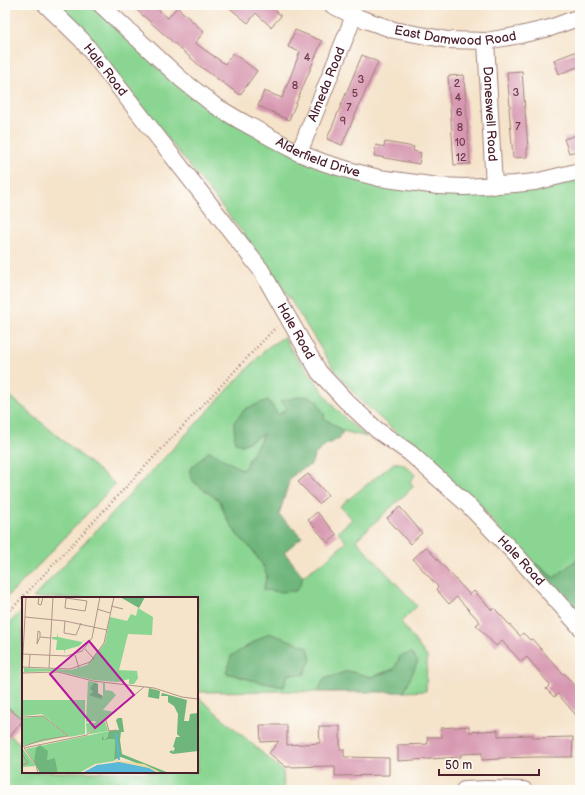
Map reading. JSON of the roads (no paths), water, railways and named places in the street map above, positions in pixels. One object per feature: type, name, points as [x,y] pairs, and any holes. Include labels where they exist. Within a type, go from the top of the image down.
[{"type":"street","name":"Hale Road","points":[[46,5],[82,40],[261,270],[319,372],[346,401],[377,430],[410,454],[467,504],[519,558],[580,627]]},
{"type":"street","name":"Alderfield Drive","points":[[101,5],[181,79],[214,105],[238,120],[299,153],[345,169],[379,178],[438,186],[465,187],[535,182],[580,171]]},
{"type":"street","name":"East Damwood Road","points":[[332,5],[354,16],[394,30],[448,40],[486,41],[550,28],[580,17]]},
{"type":"street","name":"Almeda Road","points":[[299,153],[354,16]]},
{"type":"street","name":"Daneswell Road","points":[[486,41],[494,186]]},
{"type":"street","points":[[464,790],[524,790]]}]
